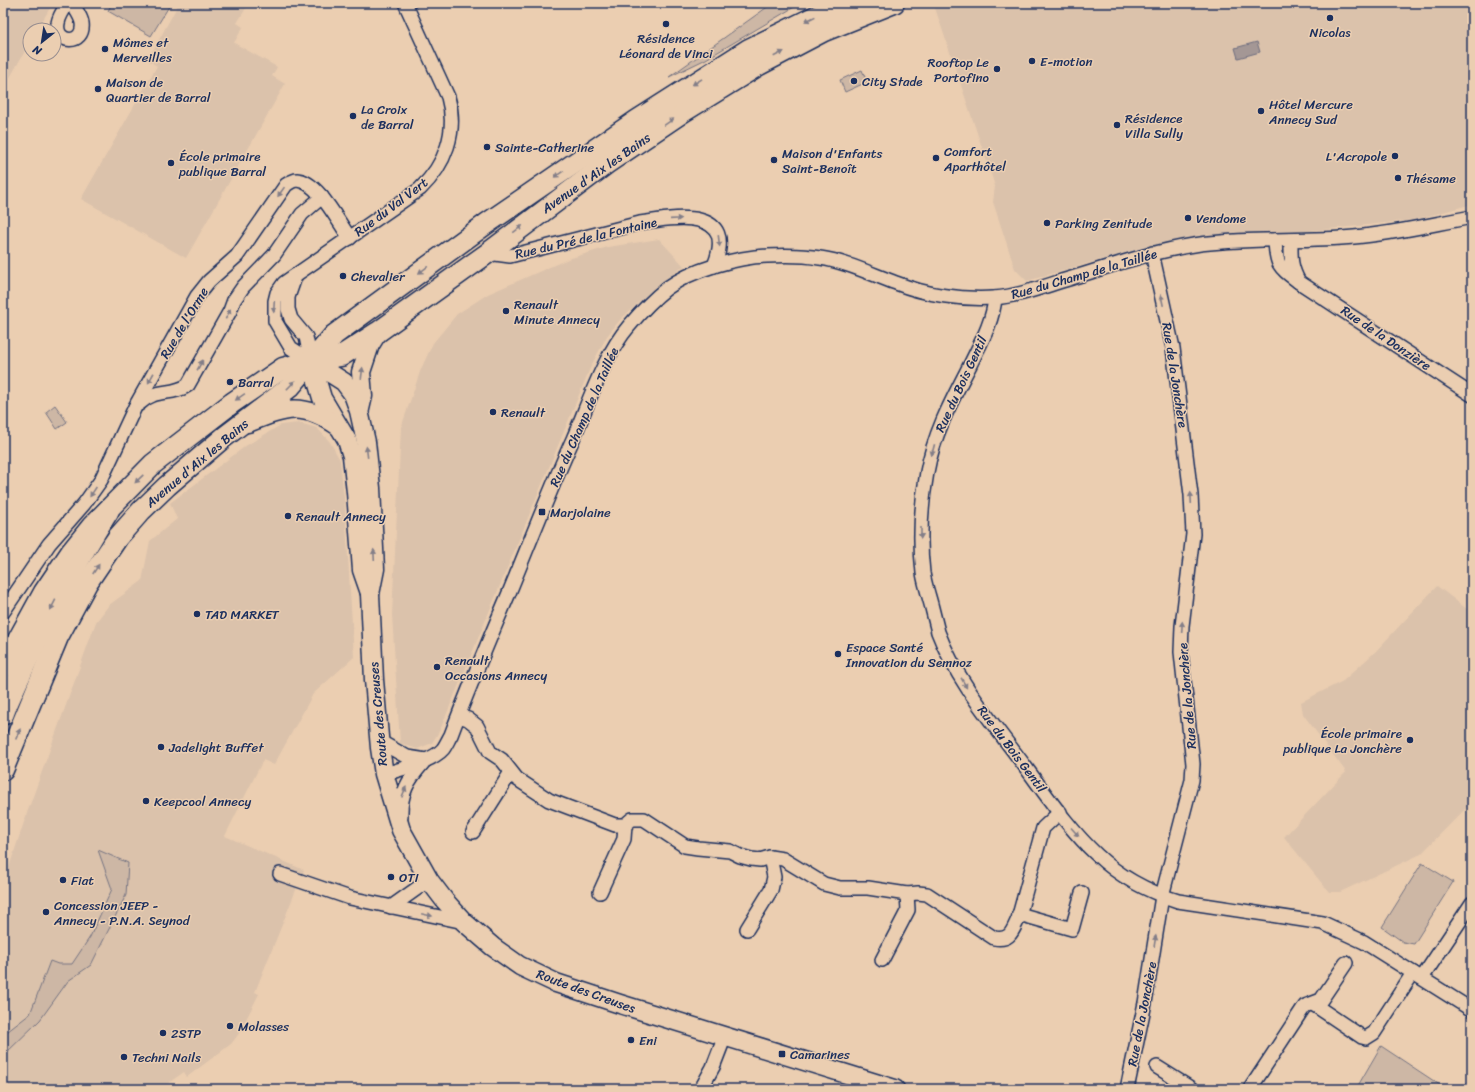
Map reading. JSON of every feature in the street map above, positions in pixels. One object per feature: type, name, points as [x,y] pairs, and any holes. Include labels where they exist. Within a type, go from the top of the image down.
[{"type":"highway","points":[[3,714],[60,592],[82,551],[108,511]]},
{"type":"main road","name":"Avenue d'Aix les Bains","points":[[3,770],[58,637],[87,583],[101,560],[118,537],[141,511],[167,486],[238,426],[290,387],[334,335],[486,224],[636,121],[749,49],[846,3]]},
{"type":"main road","name":"Avenue d'Aix les Bains","points":[[3,667],[13,646],[44,592],[71,552],[92,526],[153,464],[232,403],[283,368],[341,356],[378,332],[488,253],[606,164],[683,112],[758,65],[824,31],[894,3]]},
{"type":"main road","name":"Route des Creuses","points":[[359,411],[363,396],[361,372],[370,345],[378,332]]},
{"type":"main road","name":"Route des Creuses","points":[[311,361],[344,382],[353,394],[359,411],[366,442],[371,488],[375,570],[370,594],[374,680],[379,741],[384,774],[401,830],[430,880],[445,901],[464,922],[493,947],[520,966],[556,983],[893,1089]]},
{"type":"main road","name":"Route des Creuses","points":[[311,361],[322,398],[347,440],[352,456],[362,570],[370,594]]},
{"type":"main road","name":"Route des Creuses","points":[[238,426],[275,412],[296,409],[312,411],[339,427]]},
{"type":"street","points":[[68,3],[57,26],[60,34],[65,39],[69,40],[78,37],[82,28],[82,21],[72,3]]},
{"type":"street","name":"Rue du Val Vert","points":[[311,361],[291,348],[275,321],[274,306],[277,293],[284,283],[295,277],[420,189],[436,171],[447,149],[452,120],[450,103],[405,3]]},
{"type":"street","name":"Rue de l'Orme","points":[[3,612],[49,544],[84,504],[101,480],[136,407],[197,296],[209,281],[237,256],[286,185],[295,180],[303,181],[312,186],[322,197],[350,238]]},
{"type":"street","name":"Rue de l'Orme","points":[[136,407],[147,397],[154,394],[177,390],[188,385],[230,311],[234,300],[258,271],[274,255],[302,214],[322,197]]},
{"type":"street","name":"Rue du Champ de la Taillée","points":[[384,774],[405,769],[426,760],[442,750],[451,735],[554,482],[602,372],[615,347],[628,328],[667,288],[681,280],[714,266],[738,259],[761,256],[789,256],[820,258],[845,264],[899,285],[922,292],[946,296],[995,298],[1035,290],[1152,253],[1197,245],[1354,237],[1401,231],[1472,217]]},
{"type":"street","name":"Rue du Pré de la Fontaine","points":[[488,253],[510,256],[640,223],[656,220],[686,218],[706,221],[715,229],[720,240],[720,247],[714,266]]},
{"type":"street","name":"Rue de la Donzière","points":[[1275,240],[1278,264],[1299,282],[1472,395]]},
{"type":"street","points":[[1291,240],[1291,264],[1293,272],[1299,282]]},
{"type":"street","name":"Rue de la Jonchère","points":[[1127,1089],[1145,1003],[1162,896],[1192,780],[1193,764],[1181,652],[1183,620],[1193,534],[1192,495],[1173,348],[1152,253]]},
{"type":"street","points":[[295,277],[288,297],[288,309],[291,319],[306,337],[311,361]]},
{"type":"street","name":"Rue du Bois Gentil","points":[[995,298],[985,335],[942,421],[927,470],[922,518],[921,549],[923,574],[938,632],[955,667],[970,693],[1073,829],[1098,856],[1119,872],[1162,896],[1178,901],[1323,923],[1364,942],[1472,1010]]},
{"type":"street","points":[[459,716],[468,719],[477,726],[490,752],[502,760],[516,779],[549,800],[614,825],[625,825]]},
{"type":"street","points":[[379,741],[407,758],[426,760]]},
{"type":"street","name":"Rue du Champ de la Taillée","points":[[401,830],[400,804],[404,791],[413,774],[426,760]]},
{"type":"street","points":[[473,832],[512,772]]},
{"type":"street","points":[[600,892],[624,839],[625,825],[632,818],[644,819],[685,846],[730,851],[751,860],[760,860],[770,857],[783,859],[824,884],[840,888],[868,888],[907,894],[927,894],[994,938],[1001,939],[1012,933],[1019,914],[1043,828],[1060,812]]},
{"type":"street","points":[[747,929],[771,890],[774,877],[770,857]]},
{"type":"street","points":[[280,874],[350,898],[464,922]]},
{"type":"street","points":[[391,907],[430,880]]},
{"type":"street","points":[[1019,914],[1072,929],[1082,893]]},
{"type":"street","points":[[882,960],[908,910],[907,894]]},
{"type":"street","points":[[1313,1004],[1362,1037],[1366,1038],[1374,1033],[1472,903]]},
{"type":"street","points":[[1250,1089],[1305,1006],[1321,1000],[1346,963]]},
{"type":"street","points":[[702,1089],[713,1067],[725,1036]]},
{"type":"street","points":[[1157,1067],[1192,1089]]},
{"type":"shaded area","points":[[3,3],[53,3],[42,22],[22,22],[22,56],[3,90]]},
{"type":"shaded area","points":[[112,3],[171,3],[151,36],[108,11]]},
{"type":"shaded area","name":"École primaire publique Barral","points":[[179,3],[249,3],[237,23],[243,27],[234,43],[277,67],[272,76],[285,84],[186,258],[81,199],[157,66],[148,60]]},
{"type":"shaded area","points":[[773,3],[801,3],[706,59],[669,77]]},
{"type":"shaded area","points":[[965,3],[1472,3],[1472,204],[1414,220],[1311,231],[1200,235],[1131,251],[1027,281],[1015,269],[993,202],[995,186],[935,8]]},
{"type":"shaded area","points":[[1257,42],[1260,52],[1238,58],[1235,48]]},
{"type":"shaded area","name":"City Stade","points":[[862,70],[867,82],[845,92],[840,80]]},
{"type":"shaded area","points":[[659,239],[684,266],[656,286],[620,320],[607,336],[591,366],[440,730],[432,743],[417,749],[400,743],[392,615],[401,428],[421,369],[433,343],[457,314],[488,294],[568,259],[608,247]]},
{"type":"shaded area","points":[[55,405],[67,422],[57,429],[46,412]]},
{"type":"shaded area","points":[[299,423],[317,428],[330,442],[340,460],[345,507],[354,657],[313,694],[274,765],[263,760],[225,836],[304,870],[255,992],[259,994],[238,1035],[231,1044],[187,1077],[184,1072],[160,1089],[3,1089],[3,889],[27,813],[96,622],[109,605],[142,581],[150,541],[177,519],[170,503],[247,445],[281,425]]},
{"type":"shaded area","points":[[1437,586],[1472,613],[1472,795],[1470,804],[1421,854],[1340,892],[1329,892],[1284,837],[1346,772],[1303,714],[1301,702],[1343,681],[1375,652]]},
{"type":"shaded area","points":[[98,850],[128,863],[126,895],[91,965],[68,981],[40,1020],[3,1056],[3,1035],[30,1014],[50,961],[58,964],[72,964],[90,937],[112,889]]},
{"type":"shaded area","points":[[1422,863],[1453,882],[1414,944],[1403,942],[1382,927]]},
{"type":"shaded area","points":[[1381,1046],[1446,1089],[1356,1089]]},
{"type":"place","name":"Nicolas","points":[[1330,18]]},
{"type":"place","name":"Résidence Léonard de Vinci","points":[[666,24]]},
{"type":"place","name":"Mômes et Merveilles","points":[[105,49]]},
{"type":"place","name":"E-motion","points":[[1032,61]]},
{"type":"place","name":"Rooftop Le Portofino","points":[[997,69]]},
{"type":"place","name":"City Stade","points":[[854,81]]},
{"type":"place","name":"Maison de Quartier de Barral","points":[[98,89]]},
{"type":"place","name":"Hôtel Mercure Annecy Sud","points":[[1261,111]]},
{"type":"place","name":"La Croix de Barral","points":[[353,116]]},
{"type":"place","name":"Résidence Villa Sully","points":[[1117,125]]},
{"type":"place","name":"Sainte-Catherine","points":[[487,147]]},
{"type":"place","name":"L'Acropole","points":[[1395,156]]},
{"type":"place","name":"Comfort Aparthôtel","points":[[936,158]]},
{"type":"place","name":"Maison d'Enfants Saint-Benoît","points":[[774,160]]},
{"type":"place","name":"École primaire publique Barral","points":[[171,163]]},
{"type":"place","name":"Thésame","points":[[1398,178]]},
{"type":"place","name":"Vendome","points":[[1188,218]]},
{"type":"place","name":"Parking Zenitude","points":[[1047,223]]},
{"type":"place","name":"Chevalier","points":[[343,276]]},
{"type":"place","name":"Renault Minute Annecy","points":[[506,311]]},
{"type":"place","name":"Barral","points":[[230,382]]},
{"type":"place","name":"Renault","points":[[493,412]]},
{"type":"place","name":"Marjolaine","points":[[542,512]]},
{"type":"place","name":"Renault Annecy","points":[[288,516]]},
{"type":"place","name":"TAD MARKET","points":[[197,614]]},
{"type":"place","name":"Espace Santé Innovation du Semnoz","points":[[838,654]]},
{"type":"place","name":"Renault Occasions Annecy","points":[[437,667]]},
{"type":"place","name":"École primaire publique La Jonchère","points":[[1410,740]]},
{"type":"place","name":"Jadelight Buffet","points":[[161,747]]},
{"type":"place","name":"Keepcool Annecy","points":[[146,801]]},
{"type":"place","name":"OTI","points":[[391,877]]},
{"type":"place","name":"Fiat","points":[[63,880]]},
{"type":"place","name":"Concession JEEP - Annecy - P.N.A. Seynod","points":[[46,912]]},
{"type":"place","name":"Molasses","points":[[230,1026]]},
{"type":"place","name":"2STP","points":[[163,1033]]},
{"type":"place","name":"Eni","points":[[631,1040]]},
{"type":"place","name":"Camarines","points":[[782,1054]]},
{"type":"place","name":"Techni Nails","points":[[124,1057]]}]
